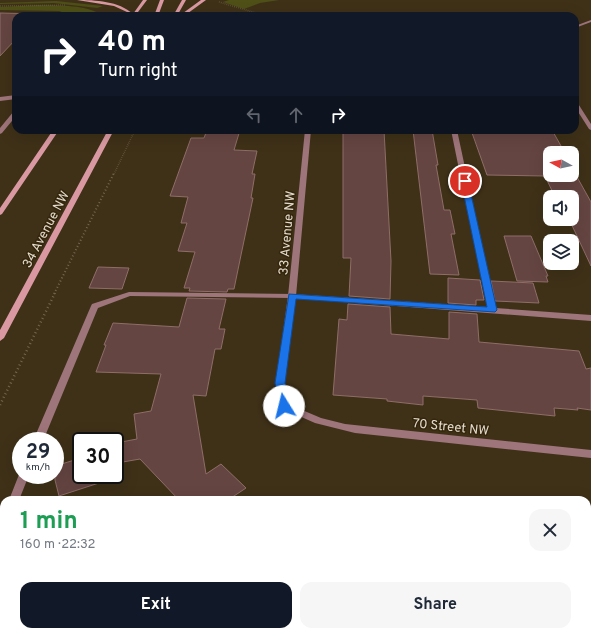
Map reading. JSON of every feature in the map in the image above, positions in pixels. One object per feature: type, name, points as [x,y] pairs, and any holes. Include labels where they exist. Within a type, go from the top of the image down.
[{"type":"main road","points":[[79,0],[118,7],[125,9],[128,12]]},
{"type":"main road","points":[[136,12],[145,0]]},
{"type":"main road","points":[[158,12],[162,0]]},
{"type":"main road","points":[[177,12],[184,0]]},
{"type":"main road","points":[[187,12],[204,0]]},
{"type":"main road","points":[[0,213],[53,134]]},
{"type":"main road","name":"34 Avenue NW","points":[[0,338],[109,134]]},
{"type":"street","points":[[579,25],[591,22]]},
{"type":"street","points":[[0,100],[12,98]]},
{"type":"street","points":[[579,109],[591,128]]},
{"type":"street","points":[[0,132],[12,117]]},
{"type":"street","name":"33 Avenue NW","points":[[308,134],[292,296],[280,383],[284,406],[309,418]]},
{"type":"street","points":[[455,134],[492,310]]},
{"type":"street","points":[[42,432],[95,306],[129,294],[292,296],[591,318]]},
{"type":"street","name":"70 Street NW","points":[[309,418],[330,425],[355,429],[591,454]]},
{"type":"street","points":[[16,496],[20,484]]},
{"type":"path","points":[[225,0],[218,2],[252,12]]},
{"type":"path","points":[[0,6],[69,5]]},
{"type":"path","points":[[0,405],[133,134]]},
{"type":"shaded area","points":[[229,0],[279,0],[260,3],[244,9],[223,2]]},
{"type":"shaded area","points":[[56,1],[103,6],[97,8],[54,3],[0,4],[0,3]]},
{"type":"shaded area","points":[[39,5],[64,6],[89,9],[96,12],[0,10],[0,7]]},
{"type":"building","points":[[0,13],[12,13],[12,43],[0,56]]},
{"type":"building","points":[[206,134],[239,134],[234,150],[257,151],[252,174],[255,174],[251,198],[253,198],[234,289],[228,289],[227,292],[189,291],[190,288],[184,288],[195,252],[178,251],[187,223],[181,223],[188,197],[170,196],[191,138],[204,138]]},
{"type":"building","points":[[343,134],[384,134],[391,261],[390,299],[349,296],[351,258],[343,258]]},
{"type":"building","points":[[413,134],[433,134],[438,165],[436,165],[444,210],[450,210],[455,234],[451,234],[459,275],[430,274]]},
{"type":"building","points":[[472,134],[554,134],[561,146],[543,146],[543,176],[487,175]]},
{"type":"building","points":[[579,181],[591,202],[591,266],[579,240],[579,234],[576,234],[572,226],[579,226],[579,190],[552,190],[548,182],[579,182]]},
{"type":"building","points":[[504,236],[531,236],[543,264],[543,270],[545,270],[548,276],[546,276],[548,282],[517,281]]},
{"type":"building","points":[[98,267],[129,268],[122,289],[89,288]]},
{"type":"building","points":[[448,278],[480,280],[484,300],[476,300],[476,305],[448,303]]},
{"type":"building","points":[[491,281],[533,283],[539,303],[495,301]]},
{"type":"building","points":[[187,298],[226,299],[219,329],[225,329],[221,349],[215,349],[206,396],[193,395],[206,474],[221,464],[246,488],[234,496],[175,496],[140,459],[124,462],[124,441],[137,439],[134,414],[151,411],[161,374],[96,372],[106,345],[104,345],[113,323],[179,327]]},
{"type":"building","points":[[348,304],[390,307],[391,334],[449,339],[449,312],[477,314],[479,342],[579,351],[586,369],[591,368],[591,410],[577,408],[578,410],[554,408],[555,416],[478,408],[477,400],[423,396],[423,405],[387,401],[387,399],[333,395],[339,319],[347,320]]},
{"type":"building","points":[[72,461],[72,484],[96,484],[59,496],[56,484],[64,484],[64,463]]},
{"type":"route","points":[[284,406],[280,383],[292,296],[492,310],[465,181]]}]
